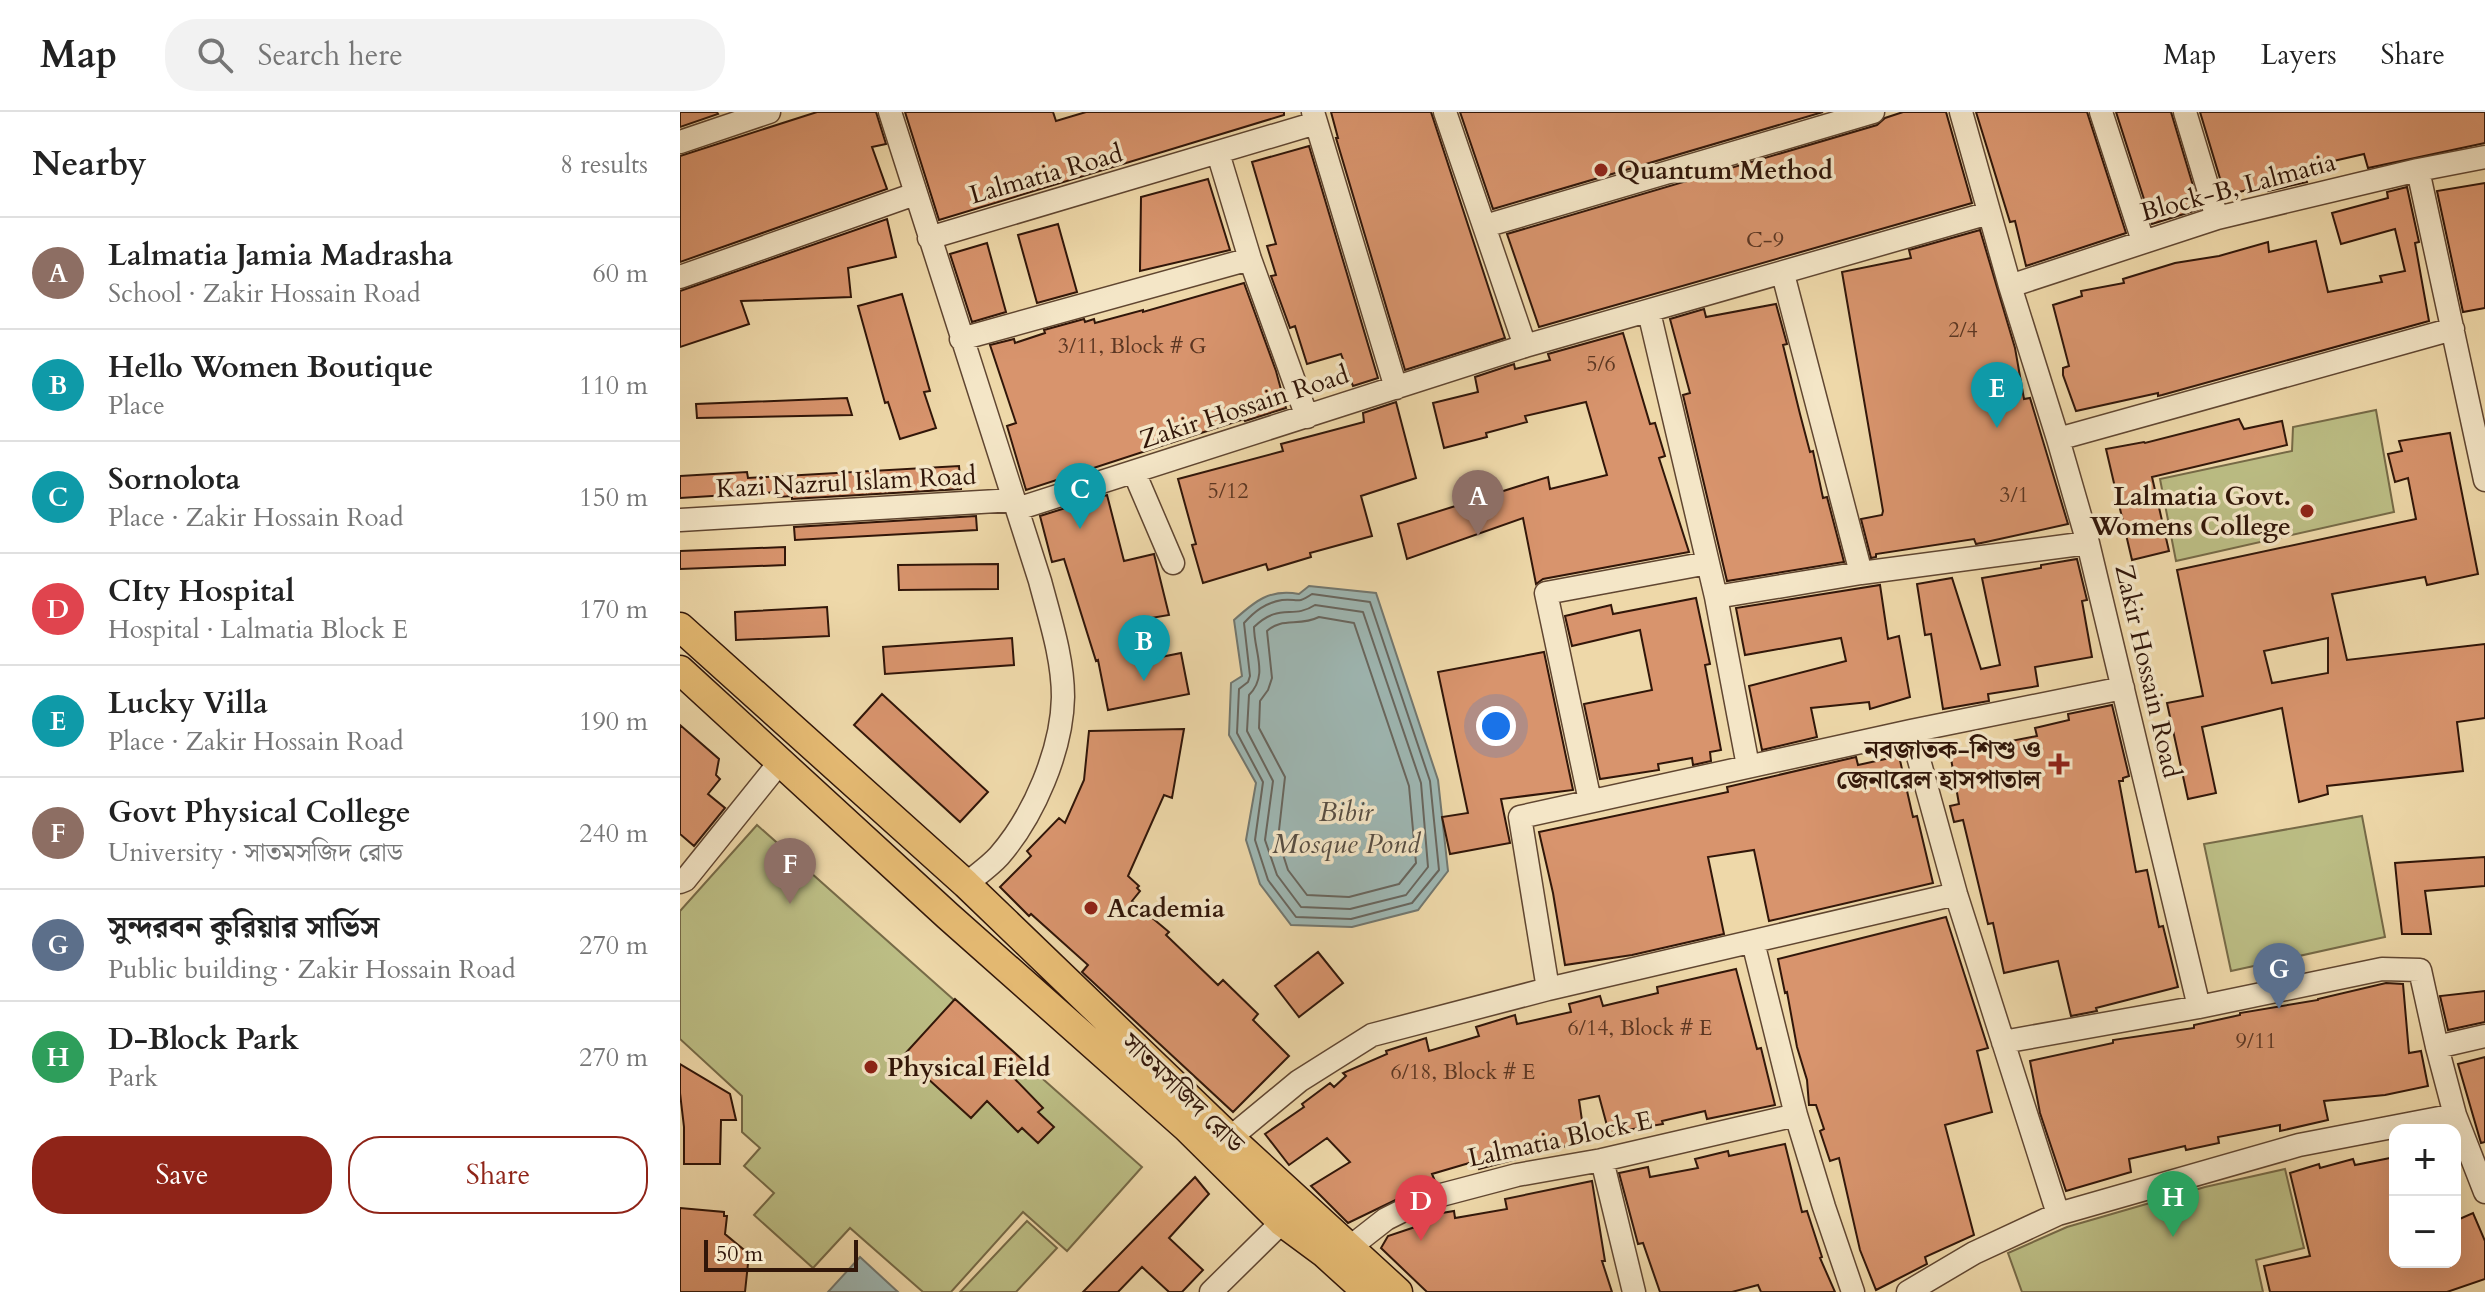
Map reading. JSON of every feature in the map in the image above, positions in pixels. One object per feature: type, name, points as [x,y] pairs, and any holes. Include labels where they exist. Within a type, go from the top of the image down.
[{"type":"main road","name":"সাতমসজিদ রোড","points":[[680,627],[966,884],[1230,1138],[1398,1292]]},
{"type":"main road","name":"সাতমসজিদ রোড","points":[[680,670],[942,911],[1187,1128],[1282,1222],[1324,1253],[1367,1292]]},
{"type":"main road","points":[[942,911],[966,884]]},
{"type":"street","points":[[680,142],[769,112]]},
{"type":"street","points":[[890,112],[1040,581],[1058,653],[1063,697],[1054,752],[1031,810],[999,856],[966,884]]},
{"type":"street","points":[[1445,112],[1525,346]]},
{"type":"street","points":[[1485,226],[1873,112]]},
{"type":"street","name":"Zakir Hossain Road","points":[[1961,112],[2088,543],[2199,1007]]},
{"type":"street","points":[[2101,112],[2143,241]]},
{"type":"street","points":[[2185,112],[2217,218]]},
{"type":"street","points":[[1314,117],[1396,388]]},
{"type":"street","name":"Lalmatia Road","points":[[929,238],[1218,153],[1314,117]]},
{"type":"street","points":[[1218,153],[1250,259],[1307,417]]},
{"type":"street","name":"Block-B, Lalmatia","points":[[2010,286],[2217,218],[2485,157]]},
{"type":"street","points":[[2418,170],[2484,471]]},
{"type":"street","points":[[680,277],[915,194]]},
{"type":"street","name":"Zakir Hossain Road","points":[[1016,505],[1134,472],[1525,346],[1989,213]]},
{"type":"street","points":[[961,339],[1250,259]]},
{"type":"street","points":[[1783,274],[1861,573]]},
{"type":"street","points":[[1649,312],[1716,597],[1748,766]]},
{"type":"street","points":[[2058,439],[2453,329]]},
{"type":"street","points":[[1134,472],[1173,563]]},
{"type":"street","name":"Kazi Nazrul Islam Road","points":[[680,520],[1016,505]]},
{"type":"street","points":[[1716,597],[1861,573],[2088,543]]},
{"type":"street","points":[[1590,801],[1546,593],[1708,563]]},
{"type":"street","points":[[1548,989],[1520,817],[2123,688]]},
{"type":"street","points":[[1911,731],[1956,894],[2058,1214]]},
{"type":"street","points":[[680,882],[685,880],[780,762]]},
{"type":"street","points":[[1230,1138],[1299,1081],[1372,1035],[1548,989],[1956,894]]},
{"type":"street","points":[[1753,942],[1796,1115],[1853,1292]]},
{"type":"street","points":[[2003,1042],[2199,1007],[2382,969],[2420,970],[2455,1115],[2485,1192]]},
{"type":"street","points":[[2437,1047],[2485,1036]]},
{"type":"street","name":"Lalmatia Block E","points":[[1349,1248],[1386,1219],[1426,1199],[1517,1175],[1602,1160],[1796,1115]]},
{"type":"street","points":[[1908,1292],[1974,1253],[2058,1214],[2299,1145],[2455,1115]]},
{"type":"street","points":[[1602,1160],[1634,1292]]},
{"type":"street","points":[[1211,1292],[1282,1222]]},
{"type":"green space","points":[[2376,410],[2394,512],[2176,561],[2160,479],[2292,451],[2293,427]]},
{"type":"green space","points":[[2362,816],[2385,937],[2231,971],[2204,844]]},
{"type":"green space","name":"Physical Field","points":[[757,825],[1142,1167],[1067,1251],[1023,1212],[951,1292],[923,1292],[850,1228],[813,1268],[754,1215],[774,1193],[744,1166],[760,1148],[742,1132],[742,1096],[680,1039],[680,911]]},
{"type":"green space","points":[[2285,1169],[2304,1248],[2256,1260],[2263,1292],[2022,1292],[2008,1253],[2067,1227],[2205,1187]]},
{"type":"green space","points":[[1027,1221],[1057,1248],[1016,1292],[960,1292]]},
{"type":"water","name":"Bibir Mosque Pond","points":[[1309,586],[1376,593],[1438,780],[1448,871],[1418,910],[1352,927],[1291,925],[1260,884],[1246,840],[1256,783],[1229,735],[1231,683],[1242,676],[1234,620],[1263,598],[1279,593],[1299,594]]},
{"type":"water","points":[[860,1257],[898,1292],[828,1292]]},
{"type":"building","points":[[680,112],[717,112],[718,114],[680,127]]},
{"type":"building","points":[[817,112],[876,112],[886,144],[872,147],[887,189],[680,262],[680,156]]},
{"type":"building","points":[[905,112],[1053,112],[1056,121],[1086,112],[1284,112],[1284,115],[939,220]]},
{"type":"building","points":[[1331,112],[1431,112],[1505,338],[1405,370]]},
{"type":"building","points":[[1460,112],[1823,112],[1493,209]]},
{"type":"building","points":[[1903,112],[1946,112],[1972,203],[1539,327],[1507,234],[1877,125],[1885,118]]},
{"type":"building","points":[[1976,112],[2087,112],[2126,233],[2026,266],[2015,221],[2010,222]]},
{"type":"building","points":[[2116,112],[2171,112],[2200,209],[2152,224]]},
{"type":"building","points":[[2200,112],[2485,112],[2485,143],[2368,168],[2364,154],[2303,168],[2307,182],[2268,191],[2266,186],[2225,195]]},
{"type":"building","points":[[1309,146],[1378,378],[1353,386],[1341,354],[1307,364],[1295,326],[1290,328],[1271,276],[1276,275],[1267,246],[1276,244],[1252,162]]},
{"type":"building","points":[[1208,179],[1230,250],[1140,271],[1141,197]]},
{"type":"building","points":[[2485,183],[2485,308],[2463,312],[2437,191]]},
{"type":"building","points":[[2407,187],[2419,242],[2415,243],[2429,321],[2162,395],[2158,396],[2158,393],[2076,411],[2063,375],[2063,368],[2069,366],[2053,305],[2082,296],[2081,291],[2124,283],[2123,279],[2175,263],[2219,256],[2268,242],[2269,252],[2316,241],[2328,292],[2382,282],[2380,276],[2405,271],[2395,229],[2341,244],[2332,213],[2388,198],[2387,192]]},
{"type":"building","points":[[887,219],[896,257],[848,268],[851,297],[741,301],[749,324],[680,347],[680,291]]},
{"type":"building","points":[[1058,224],[1077,292],[1037,303],[1018,235]]},
{"type":"building","points":[[1980,230],[2015,348],[2024,399],[2030,398],[2068,524],[1976,544],[1974,539],[1876,554],[1871,558],[1861,519],[1882,515],[1883,511],[1842,272],[1911,258],[1909,250]]},
{"type":"building","points":[[987,243],[1006,312],[972,322],[950,254]]},
{"type":"building","points":[[1244,283],[1286,408],[1026,490],[1007,426],[1016,423],[990,345],[1014,339],[1015,343],[1045,333],[1044,330],[1084,319],[1085,322],[1094,319],[1095,323],[1143,312]]},
{"type":"building","points":[[902,294],[930,391],[924,392],[936,428],[900,439],[888,402],[885,403],[858,306]]},
{"type":"building","points":[[1776,304],[1810,452],[1813,451],[1823,498],[1827,497],[1844,562],[1727,581],[1683,395],[1690,393],[1670,319],[1704,309],[1706,317]]},
{"type":"building","points":[[1623,333],[1650,424],[1655,423],[1665,456],[1659,458],[1689,552],[1543,579],[1536,584],[1523,518],[1407,559],[1398,524],[1548,477],[1550,489],[1607,475],[1586,402],[1525,416],[1527,422],[1444,448],[1433,403],[1478,392],[1475,377],[1514,364],[1515,369],[1550,360],[1548,354]]},
{"type":"building","points":[[847,398],[852,415],[697,418],[696,404]]},
{"type":"building","points":[[1396,402],[1416,478],[1361,496],[1372,536],[1310,553],[1311,557],[1268,570],[1266,564],[1203,583],[1178,479],[1283,451],[1281,444],[1364,422],[1363,413]]},
{"type":"building","points":[[2239,419],[2244,429],[2282,421],[2287,445],[2152,477],[2169,551],[2132,560],[2106,449],[2145,443]]},
{"type":"building","points":[[2450,433],[2478,574],[2427,585],[2425,577],[2332,594],[2347,660],[2485,644],[2485,718],[2457,722],[2463,771],[2327,786],[2328,794],[2299,802],[2282,708],[2202,727],[2216,793],[2188,799],[2167,703],[2203,696],[2177,570],[2416,519],[2408,478],[2395,482],[2388,454],[2402,451],[2399,441]],"holes":[[[2328,638],[2328,673],[2272,683],[2264,651]]]},
{"type":"building","points":[[959,466],[961,489],[792,499],[792,496],[778,497],[778,492],[680,498],[680,476],[747,472],[748,478]]},
{"type":"building","points":[[1107,495],[1124,561],[1154,554],[1169,615],[1133,621],[1141,661],[1181,653],[1189,694],[1108,710],[1098,660],[1064,559],[1052,562],[1040,516]]},
{"type":"building","points":[[976,516],[977,530],[795,540],[794,527]]},
{"type":"building","points":[[785,547],[785,565],[680,569],[680,551]]},
{"type":"building","points":[[2077,559],[2087,600],[2082,601],[2092,657],[2035,667],[2038,686],[1988,694],[1989,701],[1943,709],[1931,634],[1925,635],[1917,584],[1952,578],[1981,669],[2000,665],[1982,578]]},
{"type":"building","points":[[998,564],[998,589],[899,590],[898,565]]},
{"type":"building","points":[[1880,585],[1888,639],[1899,636],[1910,697],[1870,709],[1869,702],[1811,708],[1817,737],[1762,750],[1749,686],[1846,661],[1841,638],[1745,655],[1736,608]]},
{"type":"building","points":[[1696,598],[1710,664],[1705,665],[1721,750],[1710,752],[1711,761],[1693,765],[1692,758],[1658,764],[1659,770],[1600,779],[1584,704],[1652,690],[1640,630],[1572,646],[1565,616],[1611,605],[1613,614]]},
{"type":"building","points":[[827,607],[829,636],[736,640],[735,612]]},
{"type":"building","points":[[1012,638],[1014,665],[885,674],[883,647]]},
{"type":"building","points":[[1544,652],[1573,790],[1501,799],[1510,843],[1450,854],[1442,817],[1468,813],[1438,672]]},
{"type":"building","points":[[882,694],[988,792],[960,822],[854,725]]},
{"type":"building","points":[[2112,705],[2129,776],[2119,781],[2136,872],[2147,870],[2159,927],[2163,926],[2178,987],[2071,1016],[2058,961],[2004,973],[1993,923],[1988,924],[1963,820],[1954,822],[1950,806],[1959,804],[1950,753],[2037,736],[2035,728],[2069,720],[2068,714]]},
{"type":"building","points":[[680,725],[719,759],[716,775],[720,779],[708,794],[725,808],[694,846],[680,834]]},
{"type":"building","points":[[1184,729],[1172,798],[1164,795],[1128,876],[1140,891],[1132,901],[1169,932],[1166,935],[1218,985],[1223,980],[1258,1014],[1253,1020],[1289,1056],[1233,1112],[1082,972],[1088,965],[1031,914],[1029,916],[1000,887],[1031,856],[1027,851],[1059,818],[1065,823],[1084,780],[1089,731]]},
{"type":"building","points":[[1899,756],[1933,883],[1769,921],[1754,850],[1708,857],[1724,934],[1632,955],[1565,965],[1539,832],[1728,792],[1727,787],[1856,757],[1858,765]]},
{"type":"building","points":[[2485,857],[2485,886],[2425,891],[2431,934],[2402,934],[2395,863]]},
{"type":"building","points":[[1946,917],[1988,1048],[1977,1051],[1992,1112],[1945,1125],[1974,1235],[1925,1257],[1927,1264],[1876,1290],[1860,1250],[1839,1158],[1830,1161],[1820,1131],[1824,1129],[1816,1105],[1809,1105],[1807,1080],[1778,959]]},
{"type":"building","points":[[1318,952],[1343,983],[1299,1017],[1275,986]]},
{"type":"building","points":[[1736,969],[1775,1105],[1707,1119],[1705,1111],[1662,1121],[1663,1124],[1609,1133],[1599,1096],[1579,1100],[1585,1141],[1479,1169],[1476,1161],[1432,1174],[1435,1181],[1348,1223],[1311,1186],[1350,1162],[1327,1138],[1289,1165],[1265,1134],[1304,1107],[1302,1104],[1330,1083],[1334,1087],[1346,1076],[1343,1073],[1387,1054],[1386,1051],[1426,1038],[1429,1051],[1479,1036],[1476,1027],[1515,1015],[1517,1024],[1571,1012],[1569,1004],[1600,996],[1603,1006],[1658,993],[1657,987]]},
{"type":"building","points":[[2386,983],[2403,984],[2409,1053],[2421,1051],[2428,1086],[2385,1095],[2324,1101],[2328,1120],[2280,1131],[2280,1125],[2218,1137],[2219,1143],[2186,1150],[2185,1146],[2129,1159],[2131,1172],[2066,1191],[2040,1113],[2030,1061],[2113,1043],[2113,1040],[2194,1028],[2194,1025],[2240,1013],[2318,1000]]},
{"type":"building","points":[[2485,991],[2485,1022],[2448,1030],[2440,996]]},
{"type":"building","points":[[955,999],[1024,1061],[1011,1075],[1043,1108],[1038,1112],[1054,1127],[1038,1143],[1022,1128],[1018,1132],[987,1101],[971,1118],[903,1056]]},
{"type":"building","points":[[2485,1057],[2485,1142],[2481,1143],[2458,1064]]},
{"type":"building","points":[[680,1064],[730,1094],[736,1120],[721,1120],[720,1164],[684,1164]]},
{"type":"building","points":[[1785,1144],[1802,1212],[1807,1211],[1820,1258],[1835,1292],[1761,1292],[1758,1285],[1732,1292],[1660,1292],[1643,1243],[1638,1244],[1619,1173],[1648,1167],[1650,1177],[1698,1168],[1695,1159],[1728,1151],[1729,1156]]},
{"type":"building","points":[[2389,1158],[2389,1268],[2461,1268],[2461,1218],[2473,1213],[2485,1241],[2485,1279],[2447,1292],[2270,1292],[2264,1266],[2310,1256],[2290,1173],[2319,1164],[2320,1168],[2353,1159],[2355,1165]]},
{"type":"building","points":[[1195,1177],[1209,1194],[1169,1238],[1203,1270],[1182,1292],[1169,1292],[1142,1267],[1118,1292],[1083,1292]]},
{"type":"building","points":[[1592,1181],[1605,1261],[1602,1261],[1612,1292],[1427,1292],[1381,1248],[1388,1236],[1421,1225],[1419,1218],[1424,1216],[1454,1211],[1455,1218],[1507,1209],[1505,1199]]},
{"type":"building","points":[[680,1208],[724,1212],[727,1216],[725,1234],[749,1254],[745,1292],[680,1292]]},
{"type":"place","name":"Quantum Method","points":[[1601,170]]},
{"type":"place","name":"Lucky Villa","points":[[1997,428]]},
{"type":"place","name":"Lalmatia Govt. Womens College","points":[[2307,511]]},
{"type":"place","name":"Sornolota","points":[[1080,529]]},
{"type":"place","name":"Lalmatia Jamia Madrasha","points":[[1478,536]]},
{"type":"place","name":"Hello Women Boutique","points":[[1144,681]]},
{"type":"place","name":"নবজাতক-শিশু ও জেনারেল হাসপাতাল","points":[[2059,764]]},
{"type":"place","name":"Govt Physical College","points":[[790,904]]},
{"type":"place","name":"Academia","points":[[1091,908]]},
{"type":"place","name":"সুন্দরবন কুরিয়ার সার্ভিস","points":[[2279,1009]]},
{"type":"place","name":"Physical Field","points":[[871,1067]]},
{"type":"place","name":"D-Block Park","points":[[2173,1237]]},
{"type":"place","name":"CIty Hospital","points":[[1421,1241]]}]
